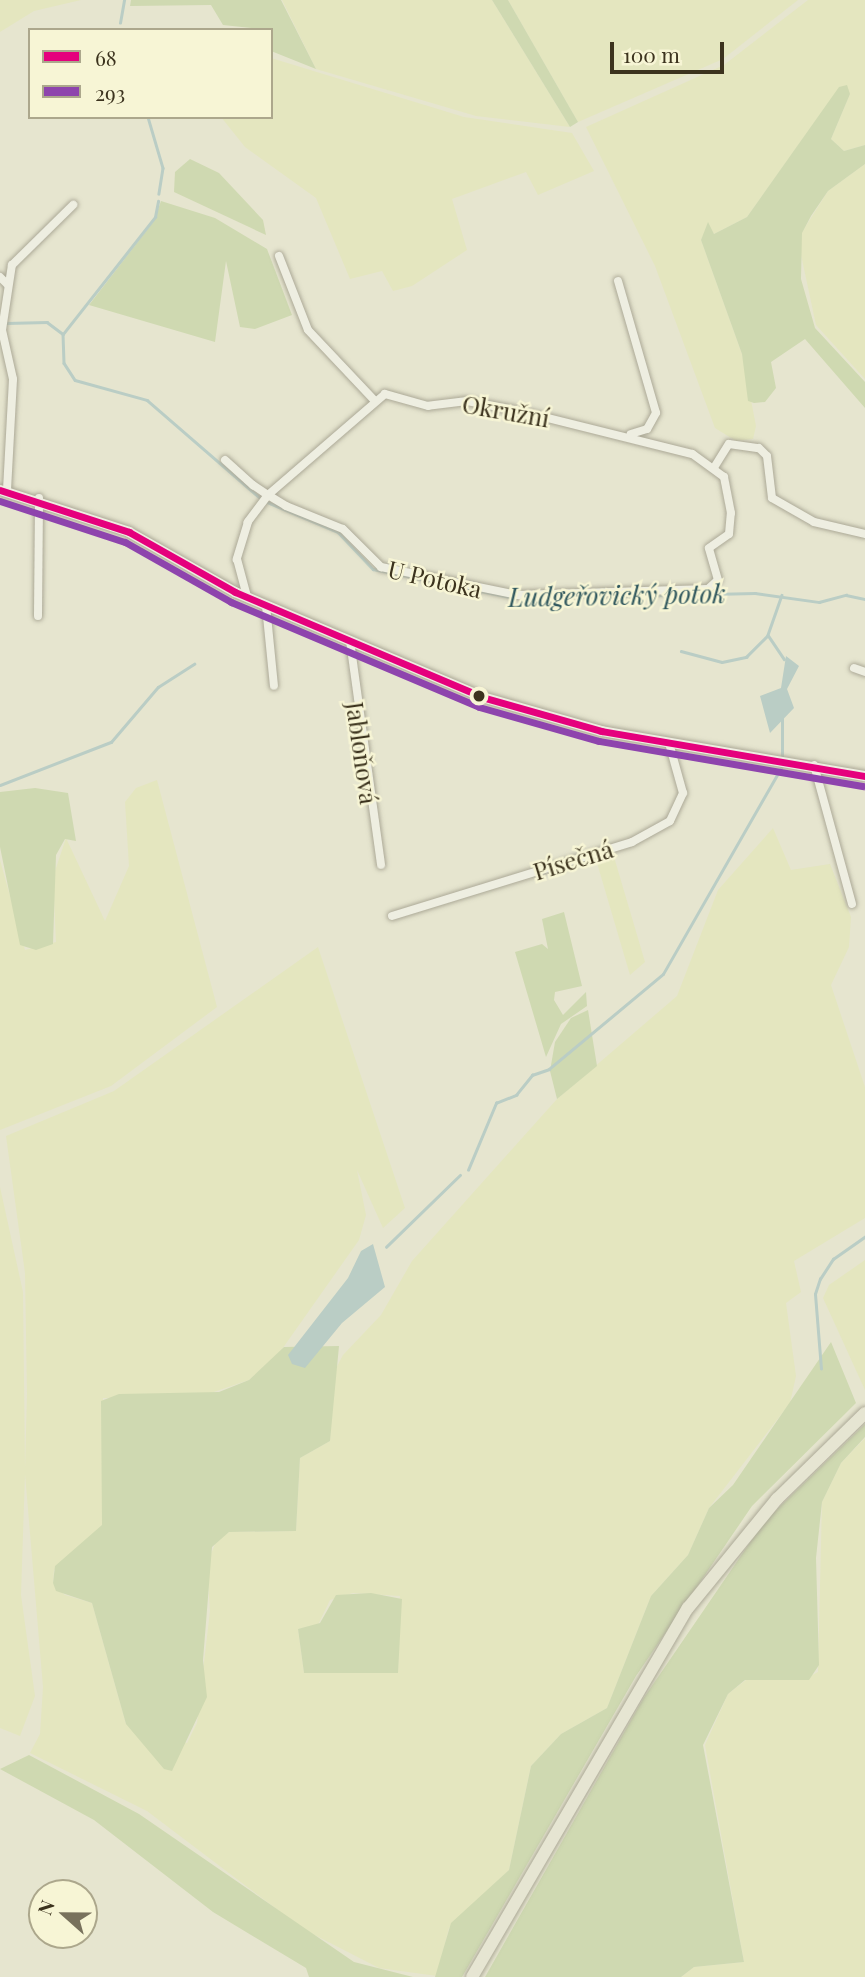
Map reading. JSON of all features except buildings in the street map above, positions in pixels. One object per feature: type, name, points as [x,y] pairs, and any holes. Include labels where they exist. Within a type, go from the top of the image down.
[{"type":"main road","points":[[472,1977],[688,1608],[777,1499],[865,1413]]},
{"type":"street","points":[[73,205],[18,252],[8,285],[2,316],[13,379],[4,490],[39,498],[129,532],[266,606],[529,712],[669,743],[814,765],[865,776]]},
{"type":"street","points":[[247,597],[237,559],[248,522],[268,495],[374,400],[308,330],[279,256]]},
{"type":"street","points":[[0,277],[8,285]]},
{"type":"street","points":[[618,281],[656,414],[647,429],[631,434]]},
{"type":"street","name":"Okružní","points":[[374,400],[384,394],[428,406],[467,401],[631,434],[715,466]]},
{"type":"street","points":[[715,466],[729,444],[759,448],[767,456],[772,499],[814,522],[865,534]]},
{"type":"street","name":"U Potoka","points":[[225,460],[268,495],[343,529],[381,567],[485,591],[708,589],[718,580],[709,548],[733,526],[723,477],[715,466]]},
{"type":"street","points":[[38,616],[39,498]]},
{"type":"street","points":[[266,606],[274,686]]},
{"type":"street","name":"Jabloňová","points":[[350,641],[381,865]]},
{"type":"street","points":[[855,668],[865,672]]},
{"type":"street","name":"Písečná","points":[[392,916],[632,842],[670,821],[682,793],[669,743]]},
{"type":"street","points":[[814,765],[852,904]]},
{"type":"green space","points":[[0,0],[81,0],[34,11],[0,32]]},
{"type":"green space","points":[[131,0],[281,0],[316,69],[273,52],[273,28],[223,25],[211,5],[130,6]]},
{"type":"green space","points":[[282,0],[492,0],[570,127],[476,116],[316,69]]},
{"type":"green space","points":[[492,0],[508,0],[578,122],[570,127]]},
{"type":"green space","points":[[508,0],[798,0],[723,59],[578,122]]},
{"type":"green space","points":[[808,0],[865,0],[865,145],[844,151],[831,139],[850,94],[839,88],[747,217],[714,234],[708,225],[701,240],[742,354],[756,426],[753,439],[736,441],[715,428],[655,266],[586,127],[724,65]]},
{"type":"green space","points":[[273,59],[464,117],[572,133],[594,171],[538,195],[526,172],[452,199],[467,250],[412,286],[393,291],[382,271],[350,279],[316,198],[245,147],[223,119],[273,119]]},
{"type":"green space","points":[[847,85],[850,94],[831,139],[844,151],[865,145],[865,164],[828,191],[811,216],[802,233],[801,279],[815,328],[865,382],[865,408],[805,339],[771,362],[776,388],[765,402],[754,403],[748,401],[742,354],[701,240],[708,222],[714,234],[747,217],[839,87]]},
{"type":"green space","points":[[190,159],[219,173],[263,220],[266,235],[174,192],[175,172]]},
{"type":"green space","points":[[865,164],[865,379],[816,325],[800,250],[802,232],[828,191]]},
{"type":"green space","points":[[161,201],[215,218],[267,249],[292,315],[255,329],[240,327],[226,261],[215,342],[89,305],[154,221]]},
{"type":"green space","points":[[157,780],[217,1007],[111,1086],[0,1130],[0,860],[25,950],[56,942],[53,877],[66,838],[105,921],[129,866],[125,802],[136,788]]},
{"type":"green space","points":[[35,788],[68,793],[76,841],[65,839],[56,855],[53,944],[36,950],[20,945],[0,847],[0,792]]},
{"type":"green space","points":[[773,828],[791,870],[830,864],[851,917],[849,947],[831,985],[865,1087],[865,1218],[794,1261],[801,1292],[786,1303],[796,1376],[790,1403],[709,1508],[688,1555],[651,1596],[607,1708],[561,1734],[531,1766],[509,1870],[449,1928],[437,1976],[379,1968],[303,1929],[147,1811],[30,1753],[40,1734],[43,1687],[25,1474],[21,1595],[35,1696],[20,1736],[0,1728],[0,1187],[23,1292],[25,1469],[27,1394],[25,1273],[6,1136],[114,1091],[318,947],[405,1208],[383,1228],[357,1170],[366,1215],[359,1240],[280,1352],[249,1380],[199,1397],[103,1398],[102,1526],[54,1570],[53,1583],[65,1595],[92,1603],[126,1724],[187,1743],[197,1723],[210,1611],[207,1564],[217,1539],[229,1532],[296,1531],[300,1458],[330,1441],[334,1372],[343,1355],[381,1315],[412,1261],[557,1099],[677,996],[718,890]],"holes":[[[353,1593],[400,1596],[398,1673],[304,1673],[298,1629],[318,1625],[330,1600]]]},
{"type":"green space","points":[[614,857],[645,962],[630,975],[597,863]]},
{"type":"green space","points":[[564,912],[582,986],[555,992],[554,1000],[563,1015],[586,992],[587,1006],[561,1024],[546,1057],[515,952],[542,944],[548,949],[542,919]]},
{"type":"green space","points":[[588,1010],[597,1066],[557,1099],[550,1071],[555,1042],[571,1018]]},
{"type":"green space","points":[[865,1260],[865,1390],[823,1298],[829,1285]]},
{"type":"green space","points":[[831,1342],[856,1403],[752,1506],[636,1676],[462,1977],[435,1977],[451,1923],[509,1870],[531,1766],[561,1734],[607,1708],[651,1596],[688,1555],[709,1508],[733,1485]]},
{"type":"green space","points":[[339,1346],[330,1441],[300,1458],[296,1531],[229,1532],[212,1547],[203,1660],[207,1697],[172,1771],[164,1769],[126,1724],[92,1603],[56,1591],[53,1583],[55,1566],[102,1525],[101,1401],[119,1394],[219,1392],[249,1380],[284,1347]]},
{"type":"green space","points":[[865,1424],[865,1437],[841,1463],[822,1502],[816,1558],[819,1665],[809,1680],[745,1680],[728,1694],[703,1745],[744,1962],[694,1967],[681,1977],[485,1977],[643,1699],[764,1522]]},
{"type":"green space","points":[[865,1438],[865,1977],[681,1977],[694,1967],[744,1962],[705,1745],[728,1694],[746,1680],[803,1680],[818,1672],[822,1502],[841,1463]]},
{"type":"green space","points":[[371,1593],[402,1599],[398,1673],[304,1673],[298,1629],[320,1623],[336,1595]]},
{"type":"green space","points":[[29,1755],[139,1814],[354,1962],[413,1977],[309,1977],[306,1968],[213,1912],[94,1820],[0,1769]]},
{"type":"shaded area","points":[[786,656],[799,666],[787,689],[794,708],[770,733],[760,696],[781,688]]},
{"type":"shaded area","points":[[373,1244],[385,1287],[342,1323],[305,1368],[292,1364],[288,1355],[348,1278],[361,1251]]},
{"type":"waterway","points":[[120,23],[124,0]]},
{"type":"waterway","points":[[149,119],[163,168],[159,194]]},
{"type":"waterway","points":[[63,334],[155,217],[158,201]]},
{"type":"waterway","name":"Ludgeřovický potok","points":[[6,323],[47,322],[63,334],[64,363],[75,380],[147,400],[260,498]]},
{"type":"waterway","name":"Ludgeřovický potok","points":[[267,502],[338,532],[373,569],[514,598]]},
{"type":"waterway","name":"Ludgeřovický potok","points":[[538,598],[755,593],[819,602],[846,595],[865,599]]},
{"type":"waterway","points":[[782,595],[768,635],[784,659]]},
{"type":"waterway","points":[[681,651],[722,662],[746,657],[767,636]]},
{"type":"waterway","points":[[0,785],[111,742],[158,687],[194,664]]},
{"type":"waterway","points":[[782,717],[782,756]]},
{"type":"waterway","points":[[468,1170],[496,1103],[516,1095],[532,1075],[549,1069],[663,974],[782,766]]},
{"type":"waterway","points":[[386,1247],[460,1175]]},
{"type":"waterway","points":[[821,1369],[815,1294],[820,1279],[833,1259],[865,1237]]},
{"type":"transit line","name":"68","points":[[0,490],[129,532],[235,592],[482,697],[601,731],[865,776]]},
{"type":"transit line","name":"293","points":[[0,501],[125,542],[231,602],[479,707],[599,741],[863,786]]}]
